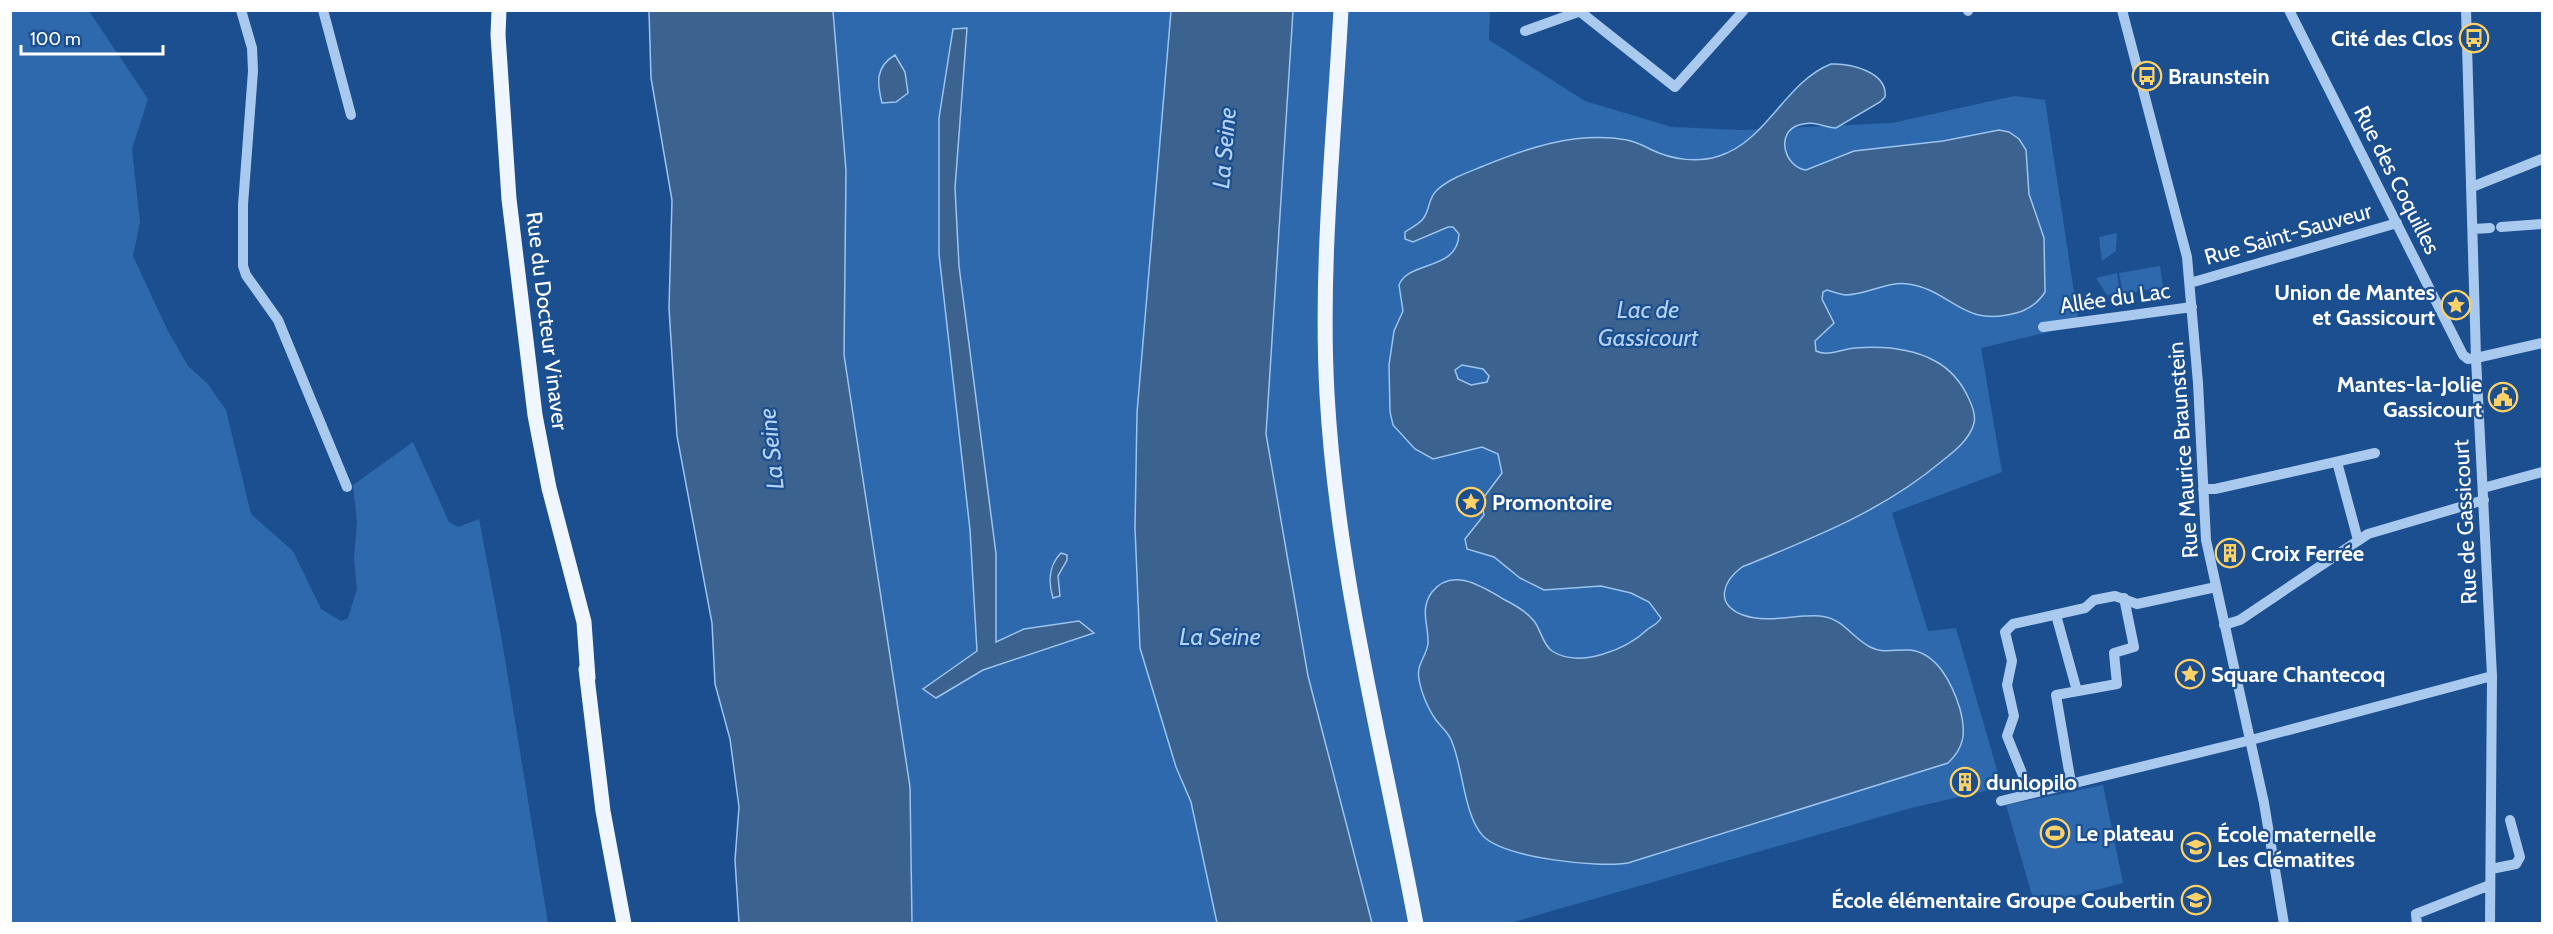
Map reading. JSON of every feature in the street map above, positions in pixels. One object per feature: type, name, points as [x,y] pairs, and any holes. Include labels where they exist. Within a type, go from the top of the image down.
[{"type":"main road","name":"Rue du Docteur Vinaver","points":[[499,10],[498,35],[508,199],[534,405],[549,488],[573,586],[588,678],[603,812],[624,924]]},
{"type":"main road","name":"Rue du Docteur Vinaver","points":[[501,58],[504,10]]},
{"type":"main road","points":[[1341,10],[1326,232],[1327,394],[1337,509],[1364,672],[1380,736],[1416,924]]},
{"type":"street","points":[[241,10],[252,48],[253,71],[243,206],[243,266],[246,275],[278,320],[347,487]]},
{"type":"street","points":[[323,10],[351,115]]},
{"type":"street","points":[[1525,31],[1578,11],[1675,87],[1743,10]]},
{"type":"street","name":"Rue Maurice Braunstein","points":[[2122,10],[2182,234],[2192,307],[2206,540],[2270,832],[2284,924]]},
{"type":"street","name":"Rue des Coquilles","points":[[2289,10],[2463,355],[2476,358]]},
{"type":"street","name":"Rue de Gassicourt","points":[[2466,10],[2476,358],[2492,676],[2490,924]]},
{"type":"street","points":[[2472,187],[2542,159]]},
{"type":"street","name":"Rue Saint-Sauveur","points":[[2190,282],[2397,223]]},
{"type":"street","points":[[2473,229],[2542,224]]},
{"type":"street","name":"Allée du Lac","points":[[2043,327],[2192,307]]},
{"type":"street","points":[[2476,358],[2542,343]]},
{"type":"street","points":[[2203,489],[2215,489],[2375,453]]},
{"type":"street","points":[[2337,462],[2358,540]]},
{"type":"street","points":[[2482,488],[2542,472]]},
{"type":"street","points":[[2224,625],[2240,620],[2358,540],[2484,500]]},
{"type":"street","points":[[2030,793],[2007,736],[2014,716],[2007,685],[2012,661],[2005,632],[2013,624],[2085,608],[2094,600],[2115,596],[2137,604],[2216,587]]},
{"type":"street","points":[[2071,783],[2056,695],[2117,684],[2114,653],[2134,647],[2124,598]]},
{"type":"street","points":[[2056,615],[2077,691]]},
{"type":"street","points":[[2001,801],[2251,740],[2492,676]]},
{"type":"street","points":[[2490,869],[2516,864],[2520,857],[2510,820]]},
{"type":"street","points":[[2417,924],[2416,914],[2490,885]]},
{"type":"shaded area","points":[[10,11],[89,11],[148,99],[132,149],[140,222],[133,256],[168,331],[188,366],[207,383],[226,410],[251,514],[293,551],[321,609],[341,621],[348,618],[357,589],[354,558],[357,522],[353,485],[413,442],[449,522],[458,527],[479,519],[501,635],[548,923],[11,923]]},
{"type":"shaded area","points":[[833,11],[1171,11],[1137,413],[1135,528],[1140,647],[1176,767],[1191,802],[1217,923],[912,923],[910,787],[844,355],[846,171]]},
{"type":"shaded area","points":[[1293,11],[1490,11],[1489,40],[1585,101],[1672,127],[1742,130],[1892,123],[2014,96],[2045,100],[2079,325],[1981,348],[2002,472],[1892,513],[1928,631],[1956,628],[2002,787],[1911,808],[1510,923],[1372,923],[1308,676],[1266,434]]},
{"type":"shaded area","points":[[2117,233],[2116,251],[2102,261],[2099,237]]},
{"type":"shaded area","points":[[2160,266],[2163,287],[2123,294],[2119,273]]},
{"type":"shaded area","points":[[2117,273],[2120,294],[2107,295],[2096,278]]},
{"type":"shaded area","points":[[2103,785],[2123,883],[2035,906],[2006,805]]},
{"type":"water","points":[[649,11],[833,11],[846,171],[844,355],[910,787],[912,923],[739,923],[735,860],[739,807],[730,739],[715,684],[712,623],[677,436],[669,308],[672,200],[651,78]]},
{"type":"water","name":"La Seine","points":[[1171,11],[1293,11],[1266,434],[1308,676],[1372,923],[1217,923],[1191,802],[1176,767],[1140,648],[1135,528],[1137,413]]},
{"type":"water","points":[[967,28],[955,188],[959,266],[996,554],[996,642],[1024,629],[1079,621],[1094,633],[983,670],[936,698],[923,689],[977,651],[970,530],[939,254],[939,118],[953,29]]},
{"type":"water","points":[[895,55],[905,72],[908,93],[896,102],[882,103],[879,76],[884,65]]},
{"type":"water","name":"Lac de Gassicourt","points":[[1831,64],[1857,67],[1874,75],[1880,81],[1885,97],[1836,128],[1809,123],[1792,129],[1787,135],[1785,149],[1792,163],[1806,170],[1854,151],[1943,141],[1999,130],[2009,132],[2019,139],[2026,150],[2029,194],[2044,238],[2045,292],[2025,310],[1997,316],[1982,316],[1969,312],[1936,293],[1908,284],[1892,284],[1845,295],[1827,290],[1823,292],[1822,299],[1834,323],[1815,341],[1816,351],[1825,353],[1876,347],[1916,353],[1935,361],[1950,372],[1965,391],[1972,407],[1974,423],[1966,439],[1957,449],[1896,495],[1847,522],[1742,567],[1726,585],[1725,599],[1734,610],[1752,618],[1828,617],[1875,649],[1910,650],[1929,657],[1943,672],[1957,700],[1963,725],[1961,745],[1948,763],[1628,863],[1595,864],[1552,860],[1530,856],[1494,844],[1483,836],[1472,817],[1452,742],[1430,711],[1420,684],[1419,669],[1428,644],[1425,611],[1432,592],[1440,584],[1449,580],[1468,581],[1478,585],[1528,614],[1552,651],[1576,658],[1603,654],[1616,649],[1639,636],[1661,618],[1649,602],[1631,593],[1601,586],[1544,590],[1520,578],[1494,557],[1467,549],[1465,539],[1484,515],[1481,501],[1502,473],[1498,454],[1482,447],[1433,459],[1415,449],[1393,425],[1390,412],[1389,365],[1394,331],[1403,311],[1399,285],[1404,277],[1412,272],[1451,254],[1457,246],[1459,234],[1453,227],[1448,227],[1413,242],[1405,239],[1405,232],[1423,219],[1434,193],[1447,183],[1498,160],[1552,143],[1608,138],[1631,141],[1677,158],[1694,160],[1719,156],[1750,138],[1801,84]],"holes":[[[1462,365],[1483,369],[1489,376],[1487,382],[1471,385],[1458,379],[1455,370]]]},
{"type":"water","points":[[1061,553],[1067,555],[1067,560],[1058,576],[1060,596],[1053,598],[1050,586],[1051,574],[1054,563]]},
{"type":"place","name":"Cité des Clos","points":[[2474,38]]},
{"type":"place","name":"Braunstein","points":[[2147,76]]},
{"type":"place","name":"Union de Mantes et Gassicourt","points":[[2456,305]]},
{"type":"place","name":"Mantes-la-Jolie Gassicourt","points":[[2503,397]]},
{"type":"place","name":"Promontoire","points":[[1471,502]]},
{"type":"place","name":"Croix Ferrée","points":[[2230,553]]},
{"type":"place","name":"Square Chantecoq","points":[[2190,674]]},
{"type":"place","name":"dunlopilo","points":[[1965,782]]},
{"type":"place","name":"Le plateau","points":[[2055,833]]},
{"type":"place","name":"École maternelle Les Clématites","points":[[2196,847]]},
{"type":"place","name":"École élémentaire Groupe Coubertin","points":[[2196,900]]}]
